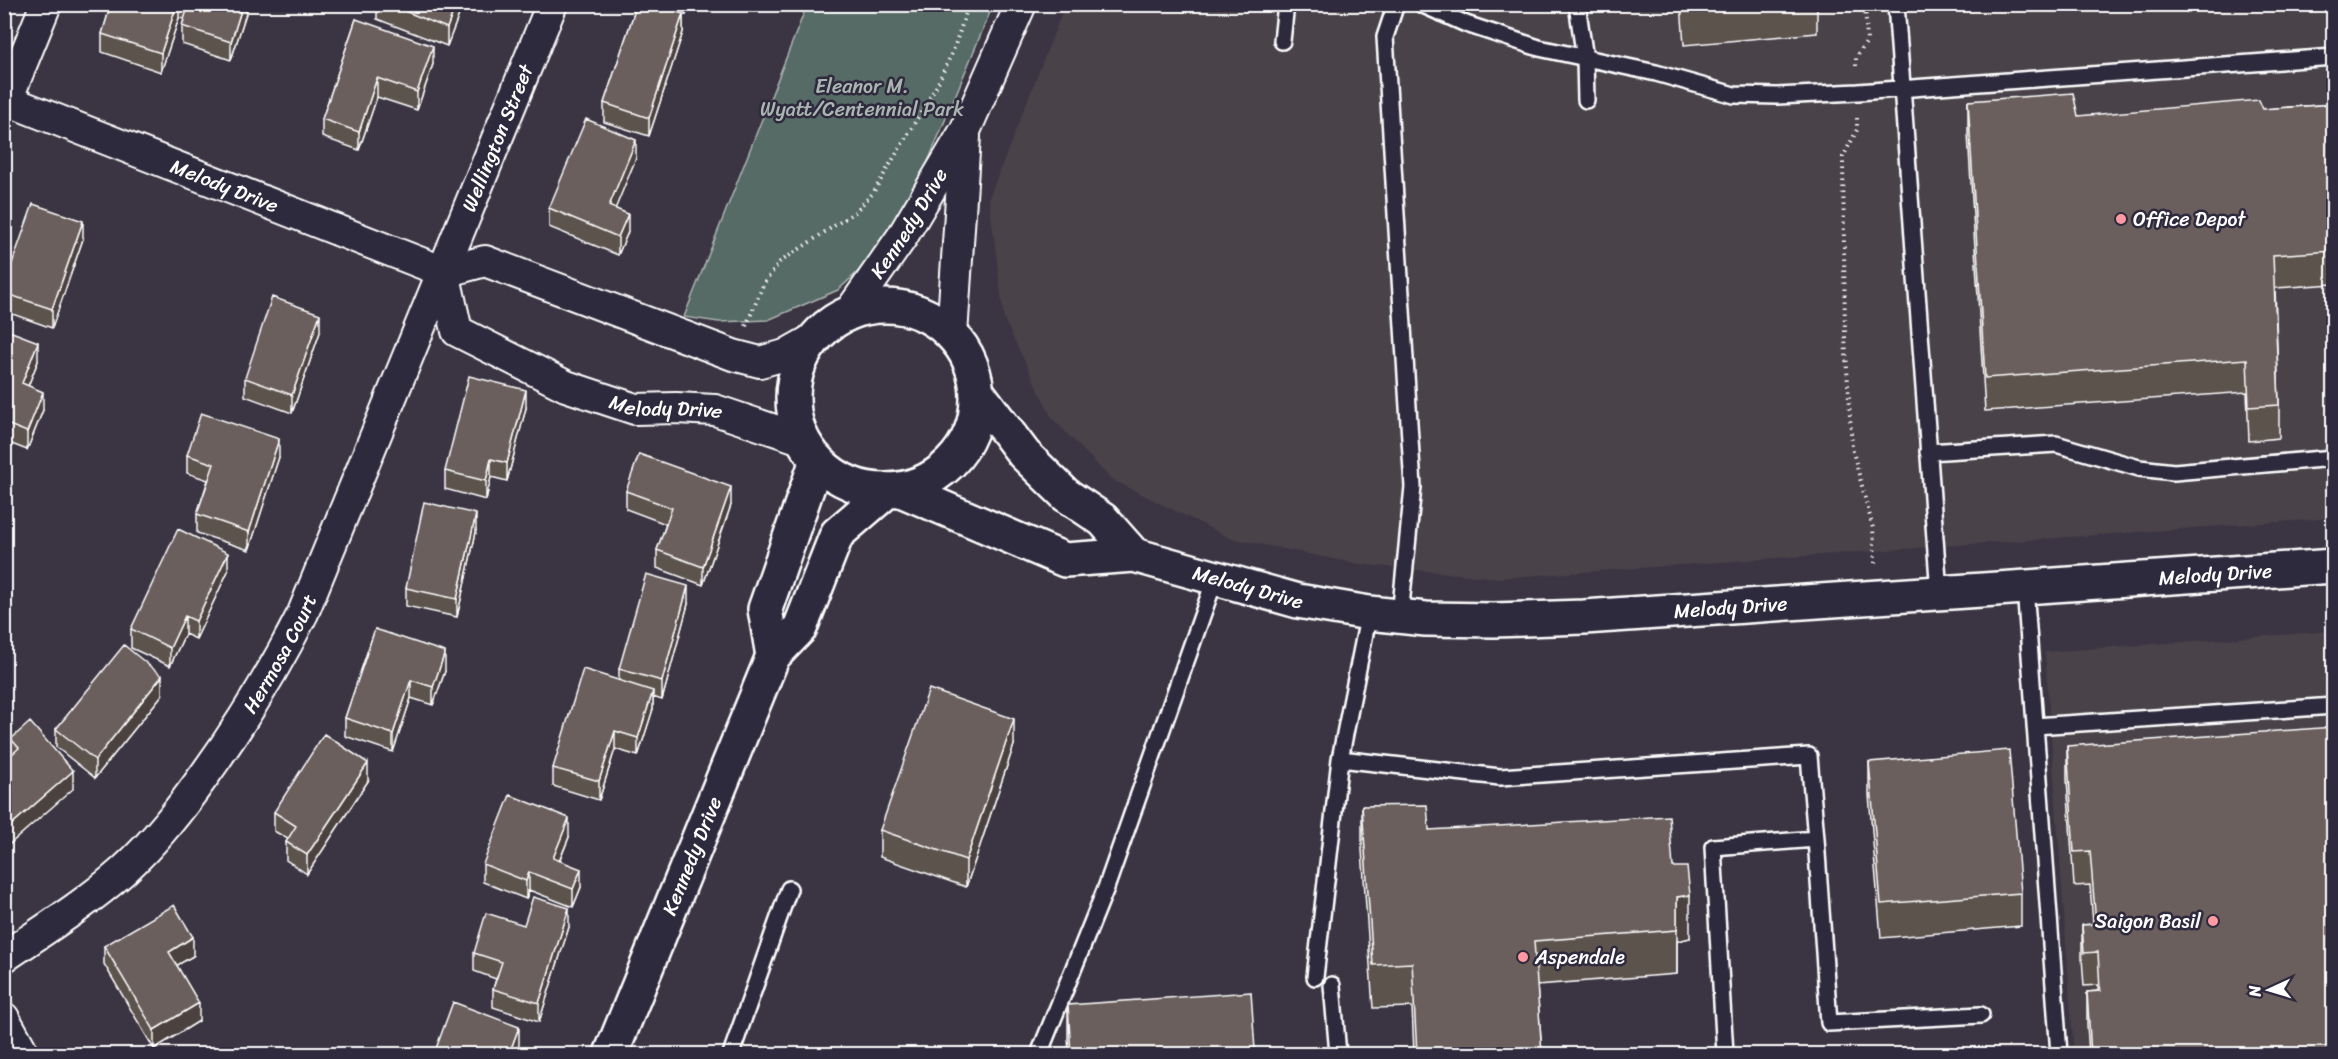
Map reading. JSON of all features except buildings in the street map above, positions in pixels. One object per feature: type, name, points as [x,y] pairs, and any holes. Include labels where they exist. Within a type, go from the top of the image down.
[{"type":"street","points":[[5,102],[46,4]]},
{"type":"street","name":"Wellington Street","points":[[444,272],[552,4]]},
{"type":"street","name":"Kennedy Drive","points":[[849,313],[903,237],[966,131],[1021,4]]},
{"type":"street","name":"Melody Drive","points":[[5,102],[444,272],[457,332],[566,386],[635,409],[715,410],[810,451]]},
{"type":"street","name":"Kennedy Drive","points":[[952,336],[966,131]]},
{"type":"street","points":[[444,272],[485,261],[734,355],[760,362],[785,355],[817,337]]},
{"type":"street","name":"Hermosa Court","points":[[4,957],[77,908],[123,871],[180,808],[246,717],[303,613],[444,272]]},
{"type":"street","points":[[978,393],[968,435],[958,454],[943,468],[927,480],[894,490],[870,488],[852,482],[810,451],[795,421],[793,377],[800,360],[817,337],[838,318],[872,306],[898,306],[916,310],[933,319],[952,336],[965,353],[974,374],[978,393],[1024,454],[1066,495],[1103,520],[1134,555]]},
{"type":"street","points":[[773,656],[765,609],[810,451]]},
{"type":"street","name":"Melody Drive","points":[[894,490],[1065,560],[1134,555],[1298,601],[1400,616],[1494,620],[1574,618],[2334,566]]},
{"type":"street","name":"Kennedy Drive","points":[[611,1054],[773,656],[800,628],[837,534],[894,490]]},
{"type":"street","points":[[4,1018],[24,1054]]},
{"type":"lane","points":[[1282,41],[1286,4]]},
{"type":"lane","points":[[1396,4],[1385,37],[1413,487],[1400,616]]},
{"type":"lane","points":[[1421,4],[1466,24],[1539,48],[1656,73],[1734,95],[1777,96],[1858,92],[2334,57]]},
{"type":"lane","points":[[1577,4],[1585,59],[1586,100]]},
{"type":"lane","points":[[1896,4],[1939,593]]},
{"type":"lane","points":[[1928,452],[2056,444],[2139,468],[2174,472],[2334,458]]},
{"type":"lane","points":[[1039,1054],[1106,888],[1215,579]]},
{"type":"lane","points":[[2025,587],[2059,1054]]},
{"type":"lane","points":[[1315,978],[1340,759],[1369,613]]},
{"type":"lane","points":[[2035,726],[2334,706]]},
{"type":"lane","points":[[1340,759],[1500,777],[1809,756],[1829,1023],[1982,1016]]},
{"type":"lane","points":[[1725,1054],[1713,847],[1816,839]]},
{"type":"lane","points":[[731,1054],[789,889]]},
{"type":"lane","points":[[1332,985],[1338,1054]]},
{"type":"path","points":[[734,355],[764,283],[780,262],[855,212],[873,193],[936,87],[953,51],[969,4]]},
{"type":"path","points":[[1865,4],[1867,41],[1856,58],[1857,130],[1843,157],[1845,337],[1852,448],[1873,528],[1878,597]]},
{"type":"shaded area","points":[[1065,5],[2333,5],[2333,518],[1498,578],[1358,564],[1230,538],[1111,479],[1052,418],[1004,319],[989,198]]},
{"type":"shaded area","name":"Saigon Basil","points":[[2333,631],[2333,1054],[2074,1054],[2045,652]]},
{"type":"green space","name":"Eleanor M. Wyatt/Centennial Park","points":[[807,5],[993,5],[897,236],[838,290],[768,320],[719,322],[684,317]]},
{"type":"place","name":"Office Depot","points":[[2121,219]]},
{"type":"place","name":"Saigon Basil","points":[[2213,921]]},
{"type":"place","name":"Aspendale","points":[[1523,957]]}]
